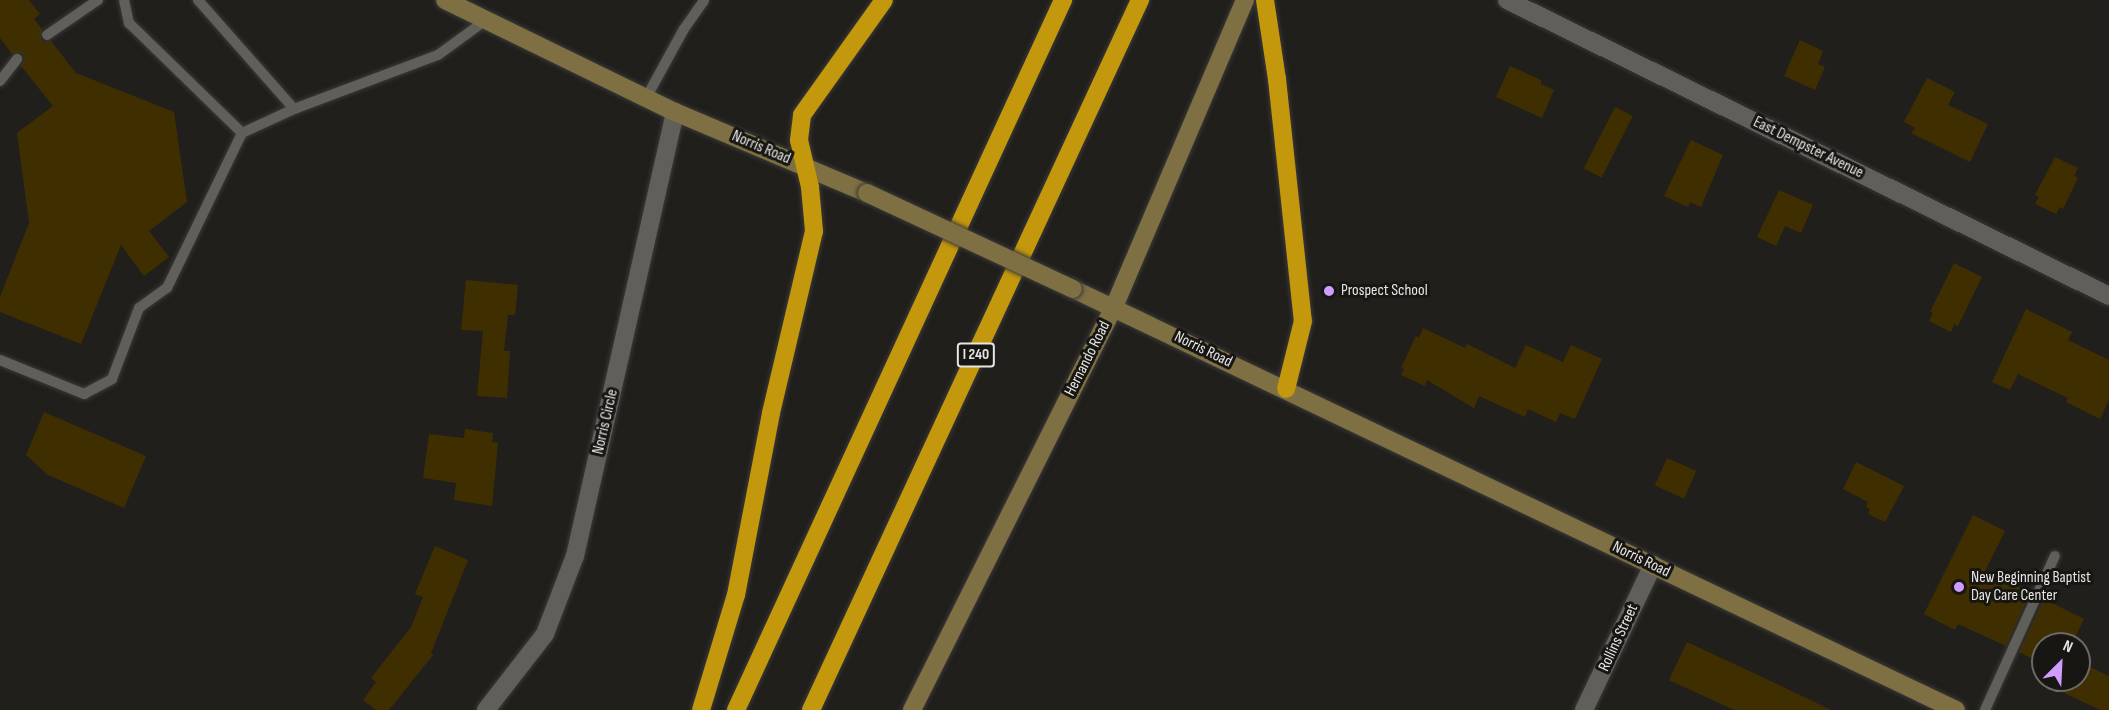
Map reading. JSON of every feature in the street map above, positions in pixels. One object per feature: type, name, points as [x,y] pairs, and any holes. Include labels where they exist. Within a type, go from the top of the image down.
[{"type":"highway","points":[[701,710],[736,595],[771,413],[814,231],[810,187],[803,166],[799,140],[802,115],[884,0]]},
{"type":"highway","points":[[736,710],[1064,0]]},
{"type":"highway","name":"I 240","points":[[812,710],[1140,0]]},
{"type":"highway","points":[[1265,0],[1277,79],[1303,321],[1286,389]]},
{"type":"main road","name":"Norris Road","points":[[445,0],[675,112],[867,193],[1114,307],[1956,710]]},
{"type":"main road","name":"Hernando Road","points":[[912,710],[1114,307],[1244,2]]},
{"type":"street","name":"East Dempster Avenue","points":[[1507,0],[2109,296]]},
{"type":"street","name":"Norris Circle","points":[[486,710],[545,634],[575,556],[675,112]]},
{"type":"street","name":"Rollins Street","points":[[1584,710],[1653,565]]},
{"type":"lane","points":[[47,35],[98,0]]},
{"type":"lane","points":[[124,0],[129,23],[242,133]]},
{"type":"lane","points":[[198,0],[294,109]]},
{"type":"lane","points":[[646,98],[684,29],[704,0]]},
{"type":"lane","points":[[0,360],[84,394],[112,379],[140,308],[166,288],[242,133],[294,109],[438,55],[486,20]]},
{"type":"lane","points":[[0,81],[16,59]]},
{"type":"lane","points":[[1985,710],[2055,556]]},
{"type":"building","points":[[0,0],[29,0],[40,14],[34,19],[42,29],[41,39],[44,42],[51,41],[76,73],[174,112],[187,202],[149,231],[169,257],[144,276],[121,245],[81,344],[0,312],[0,297],[29,223],[17,133],[53,106],[21,66],[24,59],[22,53],[12,54],[0,38]]},
{"type":"building","points":[[1800,40],[1823,51],[1818,64],[1825,67],[1815,90],[1784,76]]},
{"type":"building","points":[[1510,66],[1541,80],[1541,84],[1554,90],[1542,118],[1496,97]]},
{"type":"building","points":[[1927,78],[1955,92],[1948,105],[1988,124],[1970,162],[1911,133],[1915,128],[1904,122]]},
{"type":"building","points":[[1615,107],[1633,116],[1601,178],[1584,168]]},
{"type":"building","points":[[1691,140],[1723,155],[1701,207],[1690,202],[1688,207],[1664,196]]},
{"type":"building","points":[[2055,157],[2078,168],[2074,176],[2078,178],[2063,209],[2060,207],[2056,214],[2035,204],[2039,197],[2035,195]]},
{"type":"building","points":[[1779,190],[1813,205],[1801,233],[1785,226],[1776,246],[1757,237]]},
{"type":"building","points":[[1954,263],[1982,277],[1958,326],[1954,324],[1951,332],[1929,321],[1933,313],[1930,312]]},
{"type":"building","points":[[466,280],[518,285],[515,315],[508,315],[504,351],[510,351],[507,398],[477,396],[483,331],[461,330]]},
{"type":"building","points":[[2026,309],[2072,332],[2068,340],[2109,360],[2109,400],[2100,419],[2066,402],[2068,398],[2018,374],[2010,390],[1992,382]]},
{"type":"building","points":[[1423,328],[1465,348],[1467,344],[1515,368],[1526,345],[1563,362],[1571,345],[1602,359],[1575,419],[1560,413],[1556,422],[1528,409],[1525,417],[1479,396],[1474,408],[1427,380],[1425,386],[1401,375],[1404,369],[1401,368],[1416,336],[1419,338]]},
{"type":"building","points":[[44,412],[146,456],[124,508],[48,475],[26,455]]},
{"type":"building","points":[[465,429],[493,433],[492,442],[498,443],[492,506],[454,500],[456,483],[423,478],[429,434],[464,438]]},
{"type":"building","points":[[1667,458],[1696,471],[1684,498],[1655,485]]},
{"type":"building","points":[[1856,462],[1904,486],[1885,522],[1868,514],[1870,509],[1866,507],[1868,502],[1843,489]]},
{"type":"building","points":[[1973,515],[2005,531],[1985,571],[2030,592],[2006,646],[1958,624],[1955,630],[1924,614]]},
{"type":"building","points":[[435,546],[468,560],[431,653],[433,655],[389,710],[376,710],[363,700],[376,682],[371,678],[411,627],[423,597],[415,594]]},
{"type":"building","points":[[2044,599],[2084,619],[2078,632],[2031,632],[2031,658],[2019,652]]},
{"type":"building","points":[[1687,642],[1831,710],[1734,710],[1669,680]]},
{"type":"building","points":[[2091,668],[2109,676],[2109,710],[2100,710],[2062,692],[2091,692]]},
{"type":"place","name":"Prospect School","points":[[1329,291]]},
{"type":"place","name":"New Beginning Baptist Day Care Center","points":[[1959,587]]}]
